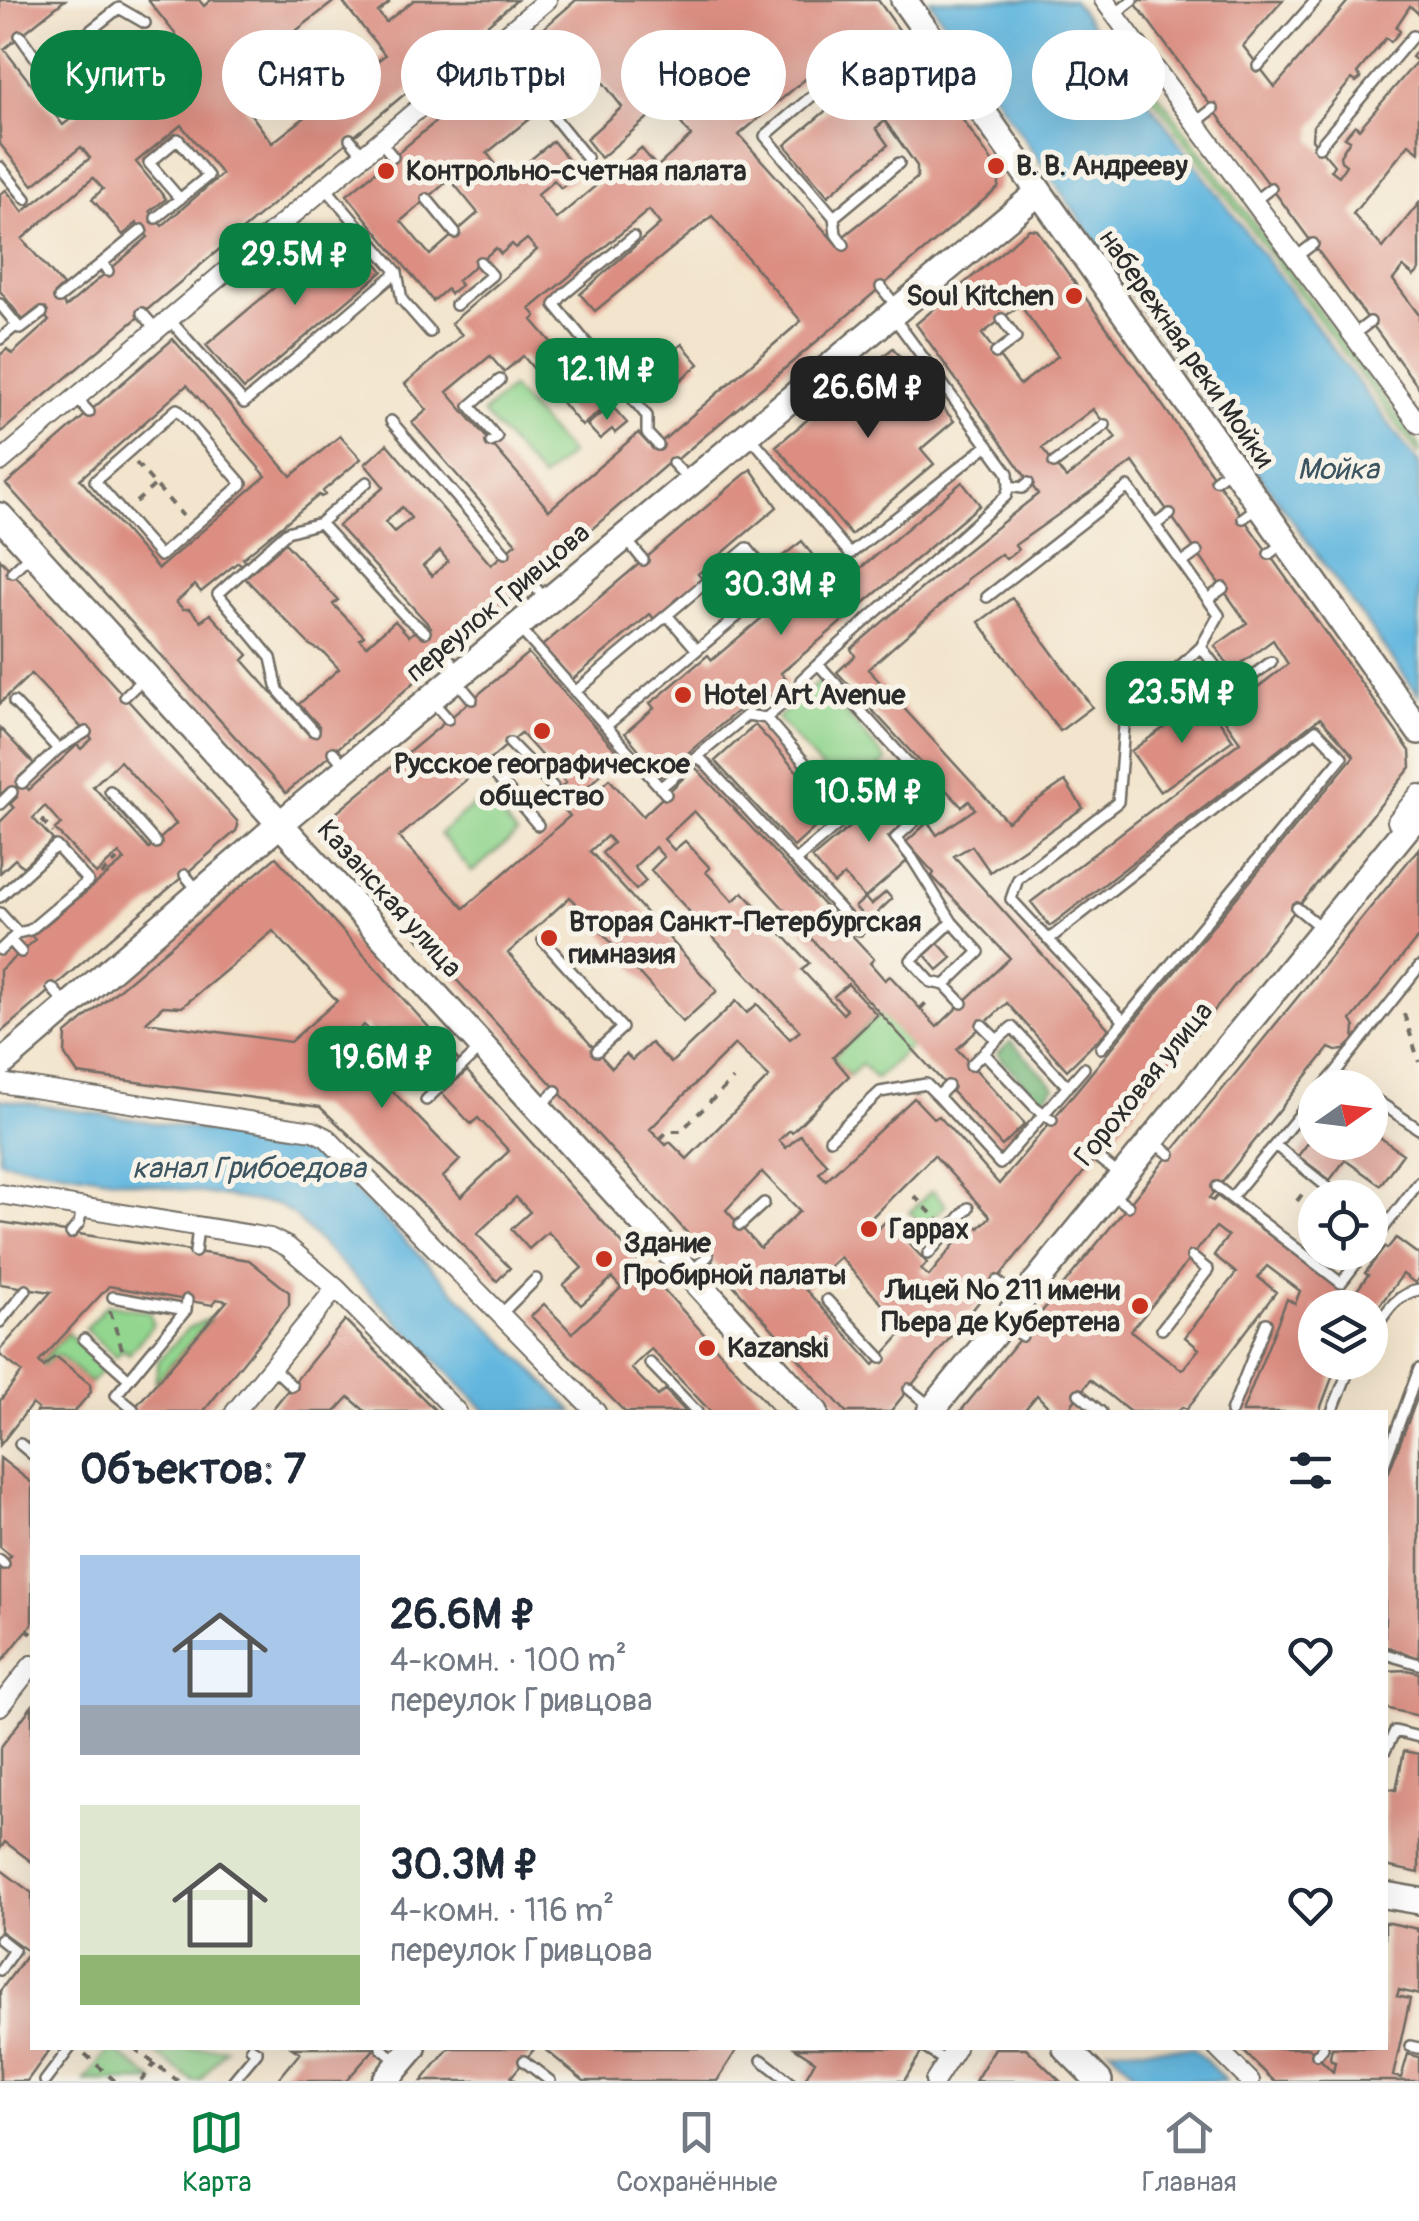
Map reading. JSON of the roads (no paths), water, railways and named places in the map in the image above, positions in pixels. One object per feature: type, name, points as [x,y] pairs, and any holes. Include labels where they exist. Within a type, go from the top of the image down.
[{"type":"street","points":[[511,30],[547,0]]},
{"type":"street","name":"набережная реки Мойки","points":[[904,0],[1277,548],[1376,683],[1419,732]]},
{"type":"street","points":[[1109,7],[1353,336],[1415,411]]},
{"type":"street","points":[[0,462],[82,405],[163,324],[405,120]]},
{"type":"street","name":"переулок Гривцова","points":[[0,1065],[60,997],[192,884],[280,824],[340,760],[430,699],[454,669],[518,626],[539,592],[624,537],[682,473],[748,434],[895,312],[961,266],[1038,193]]},
{"type":"street","name":"Казанская улица","points":[[0,516],[482,1046],[547,1099],[698,1265],[813,1410]]},
{"type":"street","name":"Гороховая улица","points":[[926,1405],[1118,1186],[1314,922],[1419,794]]},
{"type":"street","name":"Гороховая улица","points":[[1118,1186],[1161,1147],[1419,813]]},
{"type":"street","points":[[0,1083],[313,1131],[327,1138],[594,1410]]},
{"type":"street","points":[[0,1194],[270,1238],[288,1247],[336,1288],[455,1410]]},
{"type":"street","points":[[237,1410],[336,1288]]},
{"type":"street","points":[[0,1706],[30,1668]]},
{"type":"street","points":[[1388,1895],[1419,1901]]},
{"type":"street","points":[[1068,2050],[1096,2080]]},
{"type":"street","points":[[1219,2050],[1250,2081]]},
{"type":"street","points":[[935,2081],[951,2055]]},
{"type":"street","points":[[370,2081],[394,2057]]},
{"type":"lane","points":[[1109,7],[1133,0]]},
{"type":"lane","points":[[1258,66],[1316,0]]},
{"type":"lane","points":[[20,36],[44,68],[119,8],[144,22]]},
{"type":"lane","points":[[1319,147],[1413,36]]},
{"type":"lane","points":[[806,102],[766,136],[834,217],[836,234],[844,244]]},
{"type":"lane","points":[[1195,123],[1213,109]]},
{"type":"lane","points":[[556,120],[587,158]]},
{"type":"lane","points":[[156,218],[180,199],[208,176],[178,139],[150,162],[180,199]]},
{"type":"lane","points":[[350,139],[363,155]]},
{"type":"lane","points":[[380,141],[393,157]]},
{"type":"lane","points":[[834,217],[899,163]]},
{"type":"lane","points":[[0,167],[26,199]]},
{"type":"lane","points":[[325,187],[397,272],[402,300],[430,332]]},
{"type":"lane","points":[[1253,202],[1272,188]]},
{"type":"lane","points":[[427,198],[456,233]]},
{"type":"lane","points":[[59,298],[105,267],[142,230]]},
{"type":"lane","points":[[633,237],[555,305],[647,416],[647,433],[658,445]]},
{"type":"lane","points":[[1296,258],[1313,244]]},
{"type":"lane","points":[[456,305],[492,275],[480,262]]},
{"type":"lane","points":[[142,312],[163,324],[244,403],[397,272]]},
{"type":"lane","points":[[766,718],[798,691],[801,680],[818,664],[1006,496],[1009,486],[1008,473],[947,390],[881,288]]},
{"type":"lane","points":[[0,304],[21,330],[42,312]]},
{"type":"lane","points":[[996,353],[1016,338],[1002,319]]},
{"type":"lane","points":[[1353,336],[1370,322]]},
{"type":"lane","points":[[0,339],[17,325]]},
{"type":"lane","points":[[491,442],[496,438],[470,406],[500,380]]},
{"type":"lane","points":[[947,390],[957,384]]},
{"type":"lane","points":[[177,409],[242,484],[160,556],[95,481],[126,453],[177,409]]},
{"type":"lane","points":[[391,422],[505,553]]},
{"type":"lane","points":[[1054,463],[1105,424]]},
{"type":"lane","points":[[748,434],[850,554],[988,444]]},
{"type":"lane","points":[[118,445],[126,453]]},
{"type":"lane","points":[[444,482],[455,473]]},
{"type":"lane","points":[[314,731],[278,690],[271,658],[218,594],[287,532],[320,523],[367,482]]},
{"type":"lane","points":[[1009,486],[1022,488],[1028,482]]},
{"type":"lane","points":[[987,597],[1128,487],[1219,615],[1201,647],[1136,706],[1124,726],[1118,802],[1018,879],[1011,899],[1124,1021]]},
{"type":"lane","points":[[1155,525],[1170,514]]},
{"type":"lane","points":[[320,523],[405,616],[426,632]]},
{"type":"lane","points":[[624,537],[643,560]]},
{"type":"lane","points":[[575,692],[747,548],[776,584],[606,726]]},
{"type":"lane","points":[[12,572],[33,552]]},
{"type":"lane","points":[[1182,563],[1197,552]]},
{"type":"lane","points":[[1208,599],[1223,588]]},
{"type":"lane","points":[[667,615],[697,650]]},
{"type":"lane","points":[[518,626],[663,791],[747,715],[766,718],[850,814]]},
{"type":"lane","points":[[1201,647],[1232,690],[1271,662]]},
{"type":"lane","points":[[818,664],[940,798],[896,838],[952,922],[979,952],[945,985]]},
{"type":"lane","points":[[454,669],[472,700]]},
{"type":"lane","points":[[125,696],[146,676]]},
{"type":"lane","points":[[430,699],[448,720]]},
{"type":"lane","points":[[14,702],[58,750]]},
{"type":"lane","points":[[1048,940],[1321,726],[1342,757],[1253,872],[1101,1048]]},
{"type":"lane","points":[[22,783],[58,750],[86,732]]},
{"type":"lane","points":[[510,743],[553,787]]},
{"type":"lane","points":[[698,756],[859,930]]},
{"type":"lane","points":[[486,764],[538,825]]},
{"type":"lane","points":[[795,861],[909,764]]},
{"type":"lane","points":[[110,791],[156,843]]},
{"type":"lane","points":[[0,804],[12,792]]},
{"type":"lane","points":[[0,898],[56,846],[88,881],[0,950]]},
{"type":"lane","points":[[1297,908],[1314,922]]},
{"type":"lane","points":[[0,913],[21,952]]},
{"type":"lane","points":[[952,922],[912,960],[931,982],[945,985],[962,1003]]},
{"type":"lane","points":[[544,940],[622,1028],[597,1051]]},
{"type":"lane","points":[[1337,1070],[1419,967]]},
{"type":"lane","points":[[982,1025],[997,1040]]},
{"type":"lane","points":[[971,1065],[1012,1026],[1068,1087]]},
{"type":"lane","points":[[426,1100],[482,1046]]},
{"type":"lane","points":[[984,1053],[1048,1117]]},
{"type":"lane","points":[[830,1138],[880,1092],[926,1084],[1000,1164],[1048,1117],[1084,1068]]},
{"type":"lane","points":[[938,1096],[948,1086]]},
{"type":"lane","points":[[1388,1108],[1419,1129]]},
{"type":"lane","points":[[1231,1198],[1298,1117]]},
{"type":"lane","points":[[1275,1145],[1319,1180]]},
{"type":"lane","points":[[1097,1157],[1118,1186]]},
{"type":"lane","points":[[1388,1222],[1419,1182]]},
{"type":"lane","points":[[1217,1187],[1298,1250]]},
{"type":"lane","points":[[740,1226],[764,1203]]},
{"type":"lane","points":[[71,1233],[79,1223],[82,1206]]},
{"type":"lane","points":[[928,1254],[968,1208]]},
{"type":"lane","points":[[194,1252],[198,1225]]},
{"type":"lane","points":[[949,1231],[958,1240]]},
{"type":"lane","points":[[1162,1329],[1208,1270],[1192,1257]]},
{"type":"lane","points":[[1324,1270],[1341,1283],[1351,1270]]},
{"type":"lane","points":[[500,1315],[536,1279]]},
{"type":"lane","points":[[0,1322],[26,1290]]},
{"type":"lane","points":[[1388,1310],[1407,1292],[1419,1290]]},
{"type":"lane","points":[[113,1297],[186,1305],[116,1395],[133,1410]]},
{"type":"lane","points":[[827,1300],[881,1358]]},
{"type":"lane","points":[[1232,1410],[1266,1322]]},
{"type":"lane","points":[[84,1339],[129,1379]]},
{"type":"lane","points":[[650,1363],[695,1410]]},
{"type":"lane","points":[[272,1368],[292,1386]]},
{"type":"lane","points":[[1388,1454],[1419,1369]]},
{"type":"lane","points":[[1333,1410],[1345,1380]]},
{"type":"lane","points":[[1079,1394],[1099,1410]]},
{"type":"lane","points":[[20,1444],[30,1452]]},
{"type":"lane","points":[[1388,1655],[1419,1664]]},
{"type":"lane","points":[[1388,1745],[1395,1731],[1419,1737]]},
{"type":"lane","points":[[0,1939],[14,1950],[0,1970]]},
{"type":"lane","points":[[45,2081],[72,2050]]},
{"type":"lane","points":[[233,2081],[257,2052],[254,2050]]},
{"type":"lane","points":[[524,2060],[550,2081]]},
{"type":"lane","points":[[762,2060],[789,2081]]},
{"type":"water","name":"Мойка","points":[[929,0],[1073,0],[1095,30],[1032,30],[1032,120],[1162,120],[1419,464],[1419,696],[1182,368],[1012,120],[1012,30],[950,30]]},
{"type":"water","name":"канал Грибоедова","points":[[0,1099],[281,1142],[310,1151],[335,1170],[572,1410],[485,1410],[292,1214],[278,1205],[0,1161]]},
{"type":"water","points":[[1111,2050],[1195,2050],[1226,2081],[1142,2081]]},
{"type":"place","name":"В. В. Андрееву","points":[[996,166]]},
{"type":"place","name":"Контрольно-счетная палата","points":[[386,171]]},
{"type":"place","name":"Soul Kitchen","points":[[1074,296]]},
{"type":"place","name":"Hotel Art Avenue","points":[[683,695]]},
{"type":"place","name":"Русское географическое общество","points":[[542,731]]},
{"type":"place","name":"Вторая Санкт-Петербургская гимназия","points":[[549,938]]},
{"type":"place","name":"Гаррах","points":[[869,1229]]},
{"type":"place","name":"Здание Пробирной палаты","points":[[604,1259]]},
{"type":"place","name":"Лицей № 211 имени Пьера де Кубертена","points":[[1140,1306]]},
{"type":"place","name":"Kazanski","points":[[707,1348]]}]
